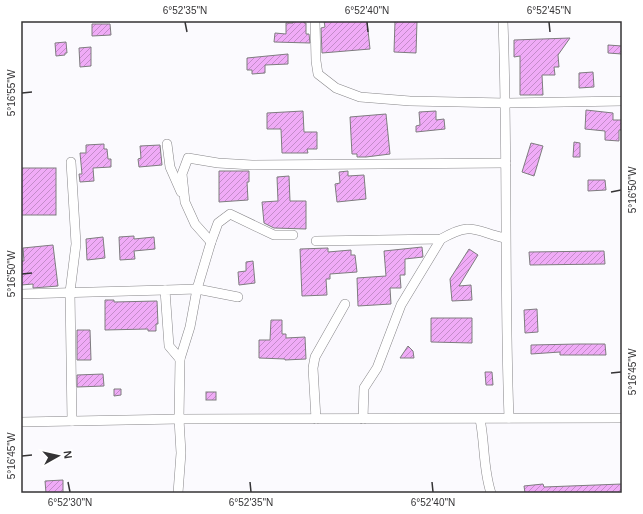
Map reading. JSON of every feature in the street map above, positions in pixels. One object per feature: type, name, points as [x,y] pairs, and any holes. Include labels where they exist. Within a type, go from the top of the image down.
[{"type":"street","points":[[315,21],[316,61],[318,74],[336,88],[360,97],[410,101],[622,101]]},
{"type":"street","points":[[504,21],[509,418]]},
{"type":"street","points":[[167,144],[170,167],[185,202],[195,224],[211,242]]},
{"type":"street","points":[[185,202],[182,174],[188,158],[218,163],[252,165],[506,163]]},
{"type":"street","points":[[71,162],[76,244],[70,292],[72,421]]},
{"type":"street","points":[[178,493],[181,454],[179,419],[180,360],[190,327],[197,289],[218,223],[230,214],[274,235],[293,235]]},
{"type":"street","points":[[364,419],[364,388],[377,368],[401,305],[441,239],[456,230],[473,228],[506,238]]},
{"type":"street","points":[[316,241],[441,239]]},
{"type":"street","points":[[21,294],[197,289],[238,297]]},
{"type":"street","points":[[165,290],[169,346],[180,360]]},
{"type":"street","points":[[316,419],[313,368],[315,357],[346,304]]},
{"type":"street","points":[[21,422],[179,419],[622,418]]},
{"type":"street","points":[[480,419],[484,442],[485,465],[492,493]]},
{"type":"building","points":[[293,21],[304,21],[304,23],[306,23],[306,34],[309,34],[310,43],[274,42],[275,33],[286,34],[286,23],[293,23]]},
{"type":"building","points":[[324,21],[367,21],[370,49],[322,53],[321,28],[325,27]]},
{"type":"building","points":[[395,21],[417,21],[416,53],[394,52]]},
{"type":"building","points":[[92,24],[110,24],[111,35],[92,36]]},
{"type":"building","points":[[570,38],[558,55],[559,67],[554,67],[555,75],[542,75],[543,95],[520,95],[520,56],[514,57],[514,40]]},
{"type":"building","points":[[66,42],[67,53],[65,53],[65,55],[56,56],[55,43]]},
{"type":"building","points":[[608,45],[622,46],[622,54],[608,53]]},
{"type":"building","points":[[91,47],[91,66],[80,67],[79,48]]},
{"type":"building","points":[[288,54],[288,64],[265,65],[265,73],[252,74],[252,70],[247,70],[247,58]]},
{"type":"building","points":[[593,72],[594,87],[579,88],[579,73]]},
{"type":"building","points":[[586,110],[613,113],[613,120],[622,120],[622,130],[619,130],[619,141],[605,140],[605,131],[585,129]]},
{"type":"building","points":[[303,111],[304,132],[317,132],[317,149],[307,149],[308,153],[282,153],[281,129],[267,129],[267,113]]},
{"type":"building","points":[[436,111],[436,120],[444,119],[445,129],[416,132],[416,126],[420,125],[419,112]]},
{"type":"building","points":[[386,114],[390,154],[357,157],[357,154],[352,154],[350,117]]},
{"type":"building","points":[[574,142],[580,143],[580,157],[573,157]]},
{"type":"building","points":[[531,143],[543,146],[534,176],[522,172]]},
{"type":"building","points":[[104,144],[104,149],[107,149],[108,159],[111,159],[111,167],[93,168],[94,181],[80,182],[79,174],[82,174],[80,153],[86,153],[86,145]]},
{"type":"building","points":[[160,145],[162,165],[139,167],[138,159],[141,158],[140,146]]},
{"type":"building","points":[[21,168],[56,168],[56,215],[21,215]]},
{"type":"building","points":[[219,171],[249,171],[249,182],[247,182],[248,200],[219,202]]},
{"type":"building","points":[[348,171],[348,176],[364,175],[366,199],[337,202],[335,184],[340,183],[339,172]]},
{"type":"building","points":[[289,176],[290,201],[306,201],[306,229],[274,228],[264,223],[262,202],[278,201],[277,177]]},
{"type":"building","points":[[588,180],[605,180],[606,190],[588,191]]},
{"type":"building","points":[[134,236],[134,239],[154,237],[155,249],[134,251],[135,259],[120,260],[119,237]]},
{"type":"building","points":[[103,237],[105,258],[87,260],[86,239]]},
{"type":"building","points":[[53,245],[58,286],[33,288],[33,284],[21,285],[21,261],[24,261],[23,248]]},
{"type":"building","points":[[422,247],[423,257],[405,259],[405,275],[400,275],[401,288],[390,288],[391,304],[358,306],[357,278],[386,276],[384,251]]},
{"type":"building","points":[[328,248],[328,252],[351,250],[351,255],[355,255],[357,272],[330,274],[330,279],[326,279],[327,295],[302,296],[300,249]]},
{"type":"building","points":[[469,249],[478,255],[459,286],[471,285],[472,300],[452,301],[450,279]]},
{"type":"building","points":[[604,251],[605,264],[530,265],[529,252]]},
{"type":"building","points":[[253,261],[255,283],[239,285],[238,272],[246,271],[246,262]]},
{"type":"building","points":[[105,300],[114,300],[114,302],[157,301],[158,324],[156,324],[156,331],[148,331],[148,329],[105,330]]},
{"type":"building","points":[[537,309],[538,332],[525,333],[524,310]]},
{"type":"building","points":[[431,318],[472,318],[472,343],[431,342]]},
{"type":"building","points":[[271,320],[282,320],[282,334],[286,334],[286,338],[305,337],[306,359],[285,360],[259,358],[259,340],[270,340]]},
{"type":"building","points":[[77,330],[90,330],[91,360],[77,360]]},
{"type":"building","points":[[605,344],[606,355],[560,355],[560,352],[531,354],[531,345]]},
{"type":"building","points":[[408,346],[413,351],[414,358],[400,358]]},
{"type":"building","points":[[485,372],[492,372],[493,385],[486,385]]},
{"type":"building","points":[[103,374],[104,386],[77,387],[77,375]]},
{"type":"building","points":[[114,389],[121,389],[121,395],[114,396]]},
{"type":"building","points":[[206,392],[216,392],[216,400],[206,400]]},
{"type":"building","points":[[63,480],[63,493],[46,493],[45,481]]},
{"type":"building","points":[[543,484],[544,487],[622,484],[622,493],[525,493],[524,486]]}]
